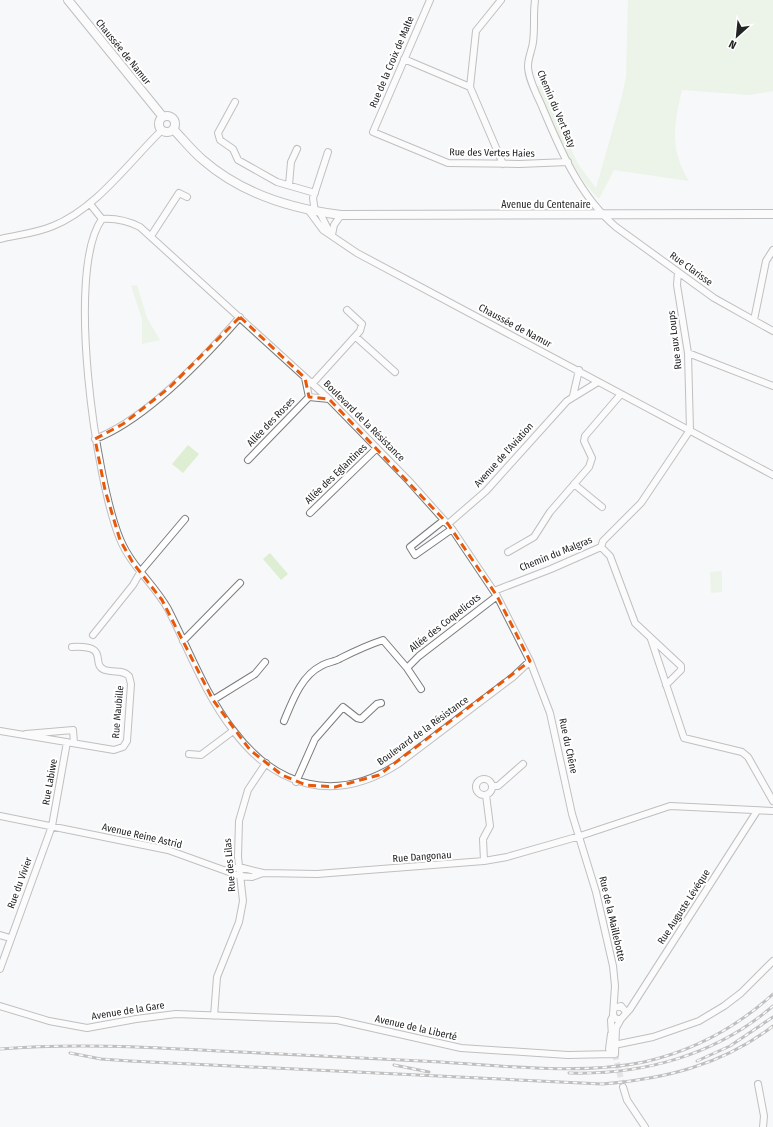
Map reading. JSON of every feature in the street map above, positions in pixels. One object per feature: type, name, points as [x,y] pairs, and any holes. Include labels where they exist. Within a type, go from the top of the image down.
[{"type":"main road","name":"Chaussée de Namur","points":[[68,0],[163,117]]},
{"type":"main road","points":[[166,116],[173,118],[175,122],[173,129],[170,131],[162,130],[159,123],[163,117],[166,116]]},
{"type":"main road","name":"Avenue du Centenaire","points":[[173,129],[203,160],[235,182],[264,197],[315,212],[341,215],[773,214]]},
{"type":"street","name":"Rue de la Croix de Malte","points":[[373,132],[430,0]]},
{"type":"street","points":[[501,0],[476,31],[470,87],[503,164]]},
{"type":"street","name":"Chemin du Vert Baty","points":[[535,0],[535,31],[528,67],[548,120],[568,162],[602,215]]},
{"type":"street","points":[[404,59],[470,87]]},
{"type":"street","points":[[235,102],[218,133],[220,140],[233,149],[238,160],[277,182],[315,193]]},
{"type":"street","points":[[0,239],[59,224],[72,217],[90,204],[162,130]]},
{"type":"street","name":"Rue des Vertes Haies","points":[[373,132],[448,163],[503,164],[568,162]]},
{"type":"street","points":[[289,185],[291,162],[297,148]]},
{"type":"street","points":[[328,152],[313,198],[315,212],[332,237]]},
{"type":"street","points":[[151,236],[179,193],[187,197]]},
{"type":"street","points":[[90,204],[102,219]]},
{"type":"street","name":"Chaussée de Namur","points":[[315,212],[323,230],[357,253],[579,370],[598,382],[773,475]]},
{"type":"street","points":[[332,237],[334,225],[341,215]]},
{"type":"street","name":"Rue Clarisse","points":[[602,215],[620,231],[714,298],[773,331]]},
{"type":"street","name":"Boulevard de la Résistance","points":[[112,218],[129,222],[140,227],[151,236],[329,399],[377,448],[448,524],[495,593],[530,662],[513,677],[403,760],[379,775],[361,782],[335,787],[314,786],[296,782],[266,763],[250,750],[233,731],[213,700],[162,600],[127,555],[116,529],[105,490],[95,439],[86,339],[85,294],[94,234],[102,219],[112,218]]},
{"type":"street","points":[[754,320],[766,261],[773,250]]},
{"type":"street","name":"Rue aux Loups","points":[[678,272],[678,285],[688,353],[690,430]]},
{"type":"street","points":[[312,384],[356,336],[362,324],[347,310]]},
{"type":"street","points":[[95,439],[124,424],[170,388],[206,354],[240,317]]},
{"type":"street","points":[[356,336],[395,372]]},
{"type":"street","points":[[688,353],[773,386]]},
{"type":"street","name":"Avenue de l'Aviation","points":[[572,396],[579,370]]},
{"type":"street","name":"Allée des Roses","points":[[305,378],[309,397]]},
{"type":"street","name":"Avenue de l'Aviation","points":[[448,524],[486,490],[572,396],[598,382]]},
{"type":"street","points":[[508,552],[534,537],[550,512],[592,462],[591,454],[584,441],[584,436],[621,394]]},
{"type":"street","name":"Allée des Roses","points":[[309,397],[329,399]]},
{"type":"street","name":"Allée des Roses","points":[[248,460],[309,397]]},
{"type":"street","name":"Chemin du Malgras","points":[[495,593],[601,547],[603,541],[645,498],[690,430]]},
{"type":"street","name":"Allée des Eglantines","points":[[310,513],[377,448]]},
{"type":"street","points":[[574,484],[602,507]]},
{"type":"street","points":[[93,635],[184,519]]},
{"type":"street","points":[[448,524],[415,555],[410,547],[448,524]]},
{"type":"street","points":[[601,547],[610,556],[635,623],[681,666],[681,670],[666,685]]},
{"type":"street","points":[[183,641],[240,583]]},
{"type":"street","name":"Allée des Coquelicots","points":[[407,668],[419,656],[495,593]]},
{"type":"street","points":[[651,638],[684,738],[742,752],[748,757],[773,801]]},
{"type":"street","name":"Allée des Coquelicots","points":[[284,721],[294,697],[314,671],[321,666],[340,659],[355,650],[383,640],[407,668],[421,689]]},
{"type":"street","name":"Rue Maubille","points":[[0,731],[114,750],[123,747],[127,741],[132,684],[126,674],[105,670],[101,667],[96,650],[90,647],[72,647]]},
{"type":"street","points":[[213,700],[255,674],[265,662]]},
{"type":"street","name":"Rue du Chêne","points":[[530,662],[550,713],[568,795],[580,836]]},
{"type":"street","points":[[296,782],[315,739],[343,707],[357,718],[361,719],[381,702]]},
{"type":"street","name":"Rue Maubille","points":[[25,735],[28,732],[73,730],[71,743]]},
{"type":"street","points":[[189,754],[201,755],[233,731]]},
{"type":"street","name":"Rue Labiwe","points":[[52,826],[71,743]]},
{"type":"street","name":"Rue des Lilas","points":[[214,1016],[218,978],[239,922],[243,901],[239,867],[238,827],[243,804],[254,780],[266,763]]},
{"type":"street","points":[[492,786],[498,786],[523,764]]},
{"type":"street","points":[[483,779],[488,780],[492,786],[490,794],[486,796],[481,795],[477,791],[478,782],[483,779]]},
{"type":"street","points":[[484,861],[483,839],[490,826],[486,796]]},
{"type":"street","name":"Rue Dangonau","points":[[239,867],[263,873],[317,874],[454,865],[507,857],[580,836],[670,806],[773,811]]},
{"type":"street","name":"Rue Auguste Lévéque","points":[[626,1012],[630,1009],[757,811]]},
{"type":"street","name":"Avenue Reine Astrid","points":[[0,816],[168,850],[240,876]]},
{"type":"street","name":"Rue du Vivier","points":[[0,969],[52,826]]},
{"type":"street","name":"Rue de la Maillebotte","points":[[580,836],[596,892],[613,966],[614,1008]]},
{"type":"street","points":[[226,870],[239,867]]},
{"type":"street","name":"Rue Dangonau","points":[[240,876],[252,877],[263,873]]},
{"type":"street","points":[[0,935],[10,938]]},
{"type":"street","points":[[614,1043],[619,1044],[653,1037],[698,1021],[724,1006],[773,961]]},
{"type":"street","name":"Avenue de la Gare","points":[[0,1006],[49,1021],[87,1028],[136,1019],[176,1014],[214,1016]]},
{"type":"street","points":[[614,1043],[612,1042],[611,1020],[614,1016],[614,1008],[621,1006],[626,1012],[625,1017],[621,1019],[615,1032],[615,1054]]},
{"type":"street","name":"Avenue de la Liberté","points":[[214,1016],[337,1020],[460,1048],[568,1055],[615,1054]]},
{"type":"street","points":[[614,1016],[621,1019]]},
{"type":"street","points":[[611,1029],[609,1049],[615,1054]]},
{"type":"street","points":[[758,1084],[764,1116],[762,1127]]},
{"type":"street","points":[[623,1087],[627,1100],[645,1127]]},
{"type":"highlighted area","points":[[240,317],[305,378],[309,397],[329,399],[448,524],[497,596],[530,661],[379,775],[335,787],[306,785],[282,775],[250,750],[213,700],[162,600],[133,563],[120,540],[105,490],[95,439],[123,424],[169,388]]},
{"type":"green space","points":[[628,0],[773,0],[773,91],[749,95],[682,90],[675,125],[675,136],[678,158],[689,181],[614,170],[599,199],[588,187],[571,161],[556,131],[537,86],[542,85],[578,164],[596,188],[626,77]]},
{"type":"green space","points":[[137,285],[147,318],[160,340],[142,344],[142,319],[131,286]]},
{"type":"green space","points":[[188,445],[199,454],[183,473],[172,464]]},
{"type":"green space","points":[[270,553],[288,574],[281,580],[263,559]]},
{"type":"green space","points":[[722,571],[722,592],[711,593],[710,572]]},
{"type":"tunnel","points":[[615,1054],[623,1087]]},
{"type":"railway","points":[[0,1049],[54,1046],[137,1047],[517,1067],[569,1069],[595,1068],[644,1062],[679,1052],[696,1045],[729,1028],[773,994]]},
{"type":"railway","points":[[569,1073],[597,1073],[624,1070],[651,1066],[678,1059],[728,1037],[751,1023],[773,1006]]},
{"type":"railway","points":[[697,1061],[730,1046],[773,1017]]},
{"type":"railway","points":[[70,1053],[101,1059],[130,1061],[602,1084],[648,1078],[692,1068],[734,1051],[773,1026]]},
{"type":"railway","points":[[394,1065],[429,1072]]}]
